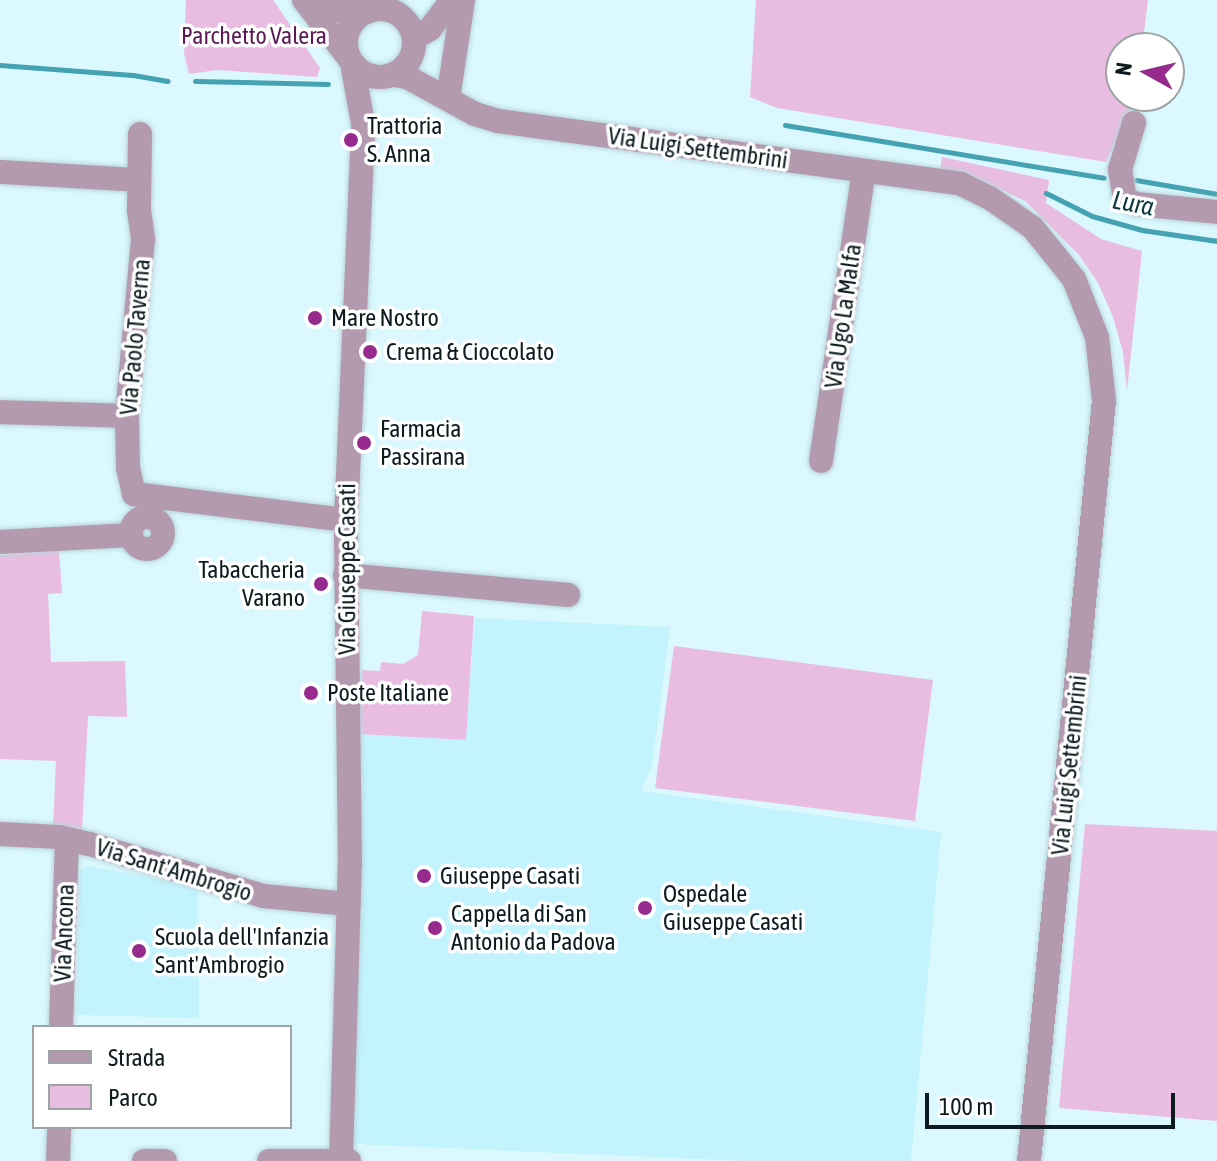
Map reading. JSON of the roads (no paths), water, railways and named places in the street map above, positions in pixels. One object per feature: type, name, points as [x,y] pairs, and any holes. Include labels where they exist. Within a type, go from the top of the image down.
[{"type":"street","points":[[307,0],[342,11],[376,11],[405,19],[414,38],[455,98]]},
{"type":"street","points":[[307,0],[351,60],[367,75],[392,76],[412,57],[414,38]]},
{"type":"street","points":[[351,60],[348,32],[376,11],[413,0]]},
{"type":"street","points":[[414,38],[430,29],[452,0]]},
{"type":"street","points":[[455,98],[463,0]]},
{"type":"street","name":"Via Giuseppe Casati","points":[[341,1161],[349,904],[346,520],[363,123],[351,60]]},
{"type":"street","name":"Via Giuseppe Casati","points":[[363,123],[375,91],[392,76]]},
{"type":"street","name":"Via Luigi Settembrini","points":[[392,76],[407,77],[455,98],[475,114],[498,121],[939,182],[1017,232],[1063,288],[1087,345],[1098,435],[1032,1161]]},
{"type":"street","points":[[1134,123],[1120,169],[1125,199],[1136,204],[1217,212]]},
{"type":"street","name":"Via Paolo Taverna","points":[[140,134],[138,180],[143,239],[127,416],[128,468],[145,523]]},
{"type":"street","name":"Via Ugo La Malfa","points":[[821,461],[864,171]]},
{"type":"street","points":[[0,172],[138,180]]},
{"type":"street","points":[[0,412],[127,416]]},
{"type":"street","points":[[134,494],[346,520]]},
{"type":"street","points":[[0,542],[145,523],[174,500]]},
{"type":"street","points":[[345,575],[568,595]]},
{"type":"street","name":"Via Sant'Ambrogio","points":[[0,834],[67,839],[263,896],[349,904]]},
{"type":"street","name":"Via Ancona","points":[[61,1025],[67,839]]},
{"type":"street","points":[[58,1161],[59,1129]]},
{"type":"street","points":[[144,1161],[165,1161]]},
{"type":"street","points":[[269,1161],[349,1161]]},
{"type":"waterway","points":[[0,65],[133,75],[167,81]]},
{"type":"waterway","points":[[195,81],[328,84]]},
{"type":"waterway","points":[[785,125],[1104,178]]},
{"type":"waterway","points":[[1136,180],[1217,194]]},
{"type":"waterway","name":"Lura","points":[[1046,193],[1092,216],[1142,230],[1217,241]]},
{"type":"place","name":"Trattoria S. Anna","points":[[351,140]]},
{"type":"place","name":"Mare Nostro","points":[[315,318]]},
{"type":"place","name":"Crema & Cioccolato","points":[[370,352]]},
{"type":"place","name":"Farmacia Passirana","points":[[364,443]]},
{"type":"place","name":"Tabaccheria Varano","points":[[321,584]]},
{"type":"place","name":"Poste Italiane","points":[[311,693]]},
{"type":"place","name":"Giuseppe Casati","points":[[424,876]]},
{"type":"place","name":"Ospedale Giuseppe Casati","points":[[645,908]]},
{"type":"place","name":"Cappella di San Antonio da Padova","points":[[435,928]]},
{"type":"place","name":"Scuola dell'Infanzia Sant'Ambrogio","points":[[139,951]]},
{"type":"park label","name":"Parchetto Valera","points":[[254,36]]}]
